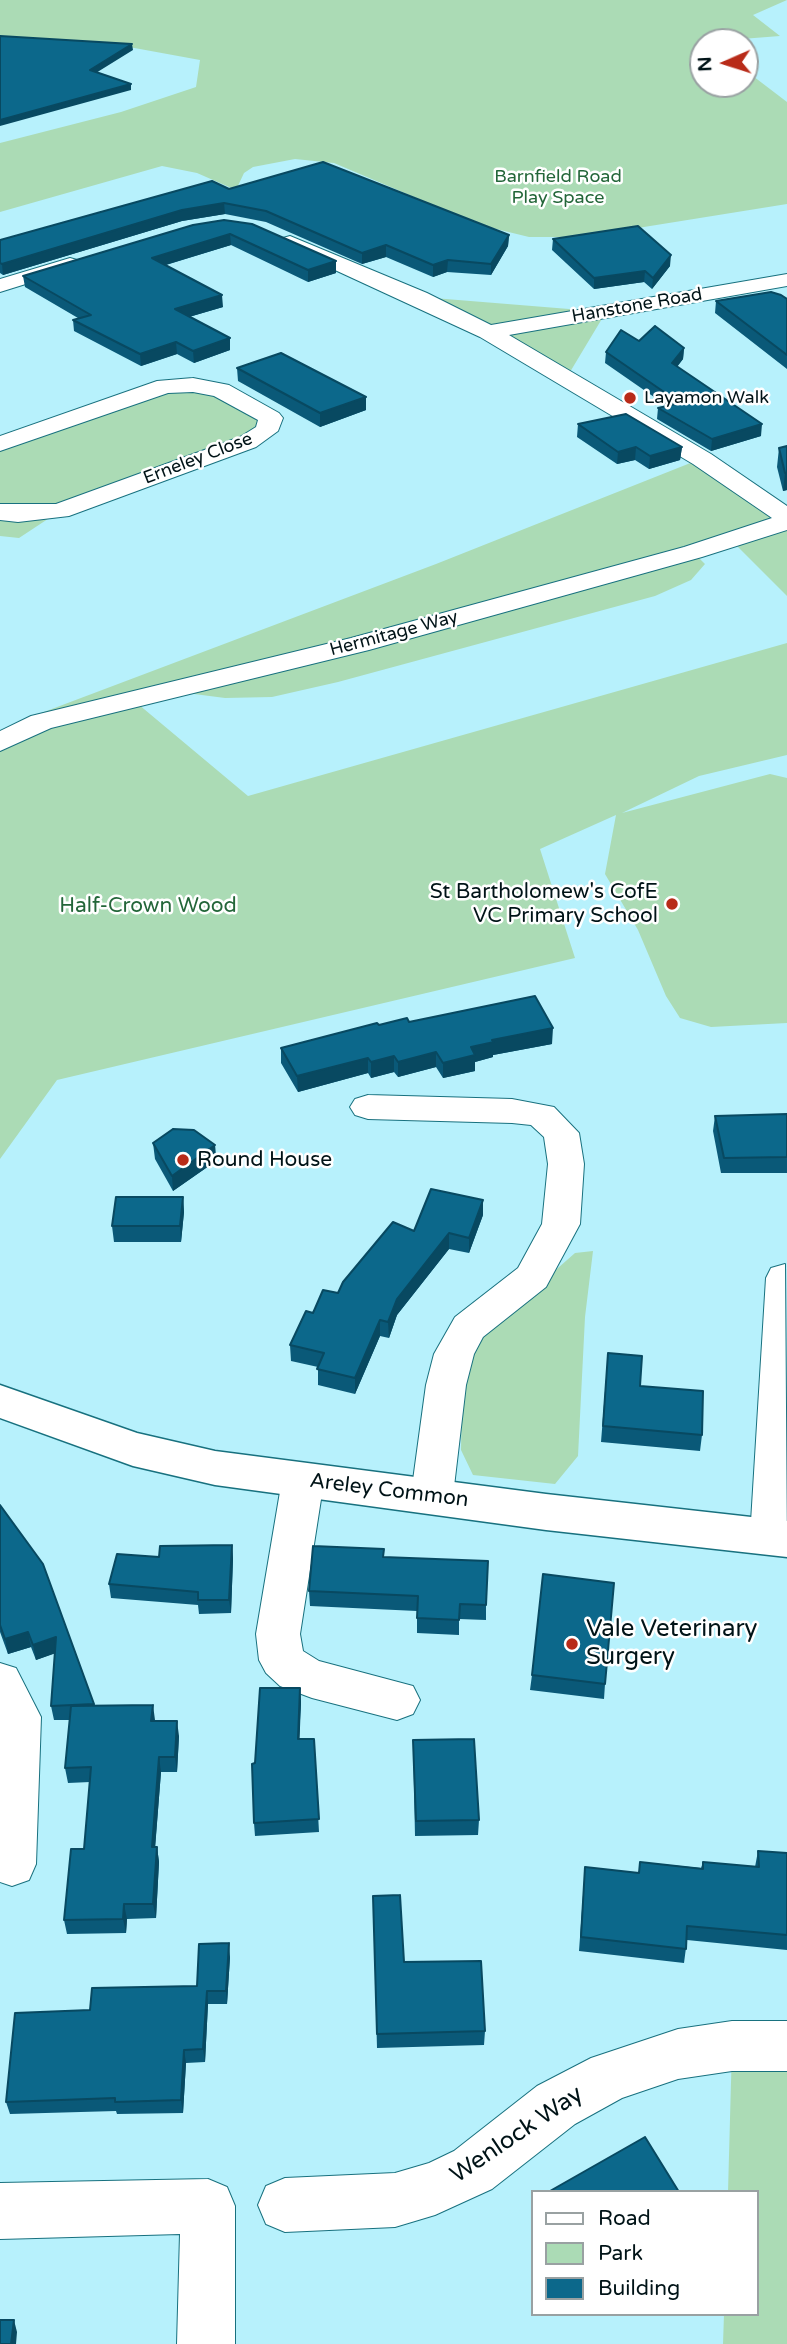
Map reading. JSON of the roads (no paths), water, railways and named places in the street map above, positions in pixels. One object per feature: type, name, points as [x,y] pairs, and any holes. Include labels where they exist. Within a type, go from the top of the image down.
[{"type":"main road","name":"Areley Common","points":[[0,1401],[133,1449],[215,1468],[779,1538]]},
{"type":"street","points":[[266,231],[419,298],[488,332],[702,459],[787,519]]},
{"type":"street","points":[[0,286],[94,257]]},
{"type":"street","name":"Hanstone Road","points":[[488,332],[787,280]]},
{"type":"street","name":"Erneley Close","points":[[0,444],[166,386],[193,384],[221,390],[271,418],[266,431],[248,442],[60,511],[18,514],[0,512]]},
{"type":"street","name":"Hermitage Way","points":[[0,742],[41,722],[359,644],[693,552],[787,519]]},
{"type":"street","points":[[368,1107],[512,1111],[541,1115],[552,1122],[561,1133],[563,1143],[566,1164],[561,1224],[548,1250],[532,1277],[469,1326],[454,1354],[446,1385],[432,1495]]},
{"type":"street","points":[[779,1538],[785,1278]]},
{"type":"street","points":[[303,1480],[278,1634],[282,1660],[296,1672],[312,1679],[397,1700]]},
{"type":"street","points":[[0,1682],[18,1717],[12,1864]]},
{"type":"street","name":"Wenlock Way","points":[[285,2206],[395,2200],[435,2188],[473,2170],[556,2105],[610,2076],[678,2054],[732,2046],[787,2046]]},
{"type":"street","points":[[0,2211],[208,2206],[206,2344]]},
{"type":"place","name":"Layamon Walk","points":[[630,398]]},
{"type":"place","name":"St Bartholomew's CofE VC Primary School","points":[[672,904]]},
{"type":"place","name":"Round House","points":[[183,1160]]},
{"type":"place","name":"Vale Veterinary Surgery","points":[[572,1644]]},
{"type":"park label","name":"Barnfield Road Play Space","points":[[558,187]]},
{"type":"park label","name":"Half-Crown Wood","points":[[148,906]]}]
